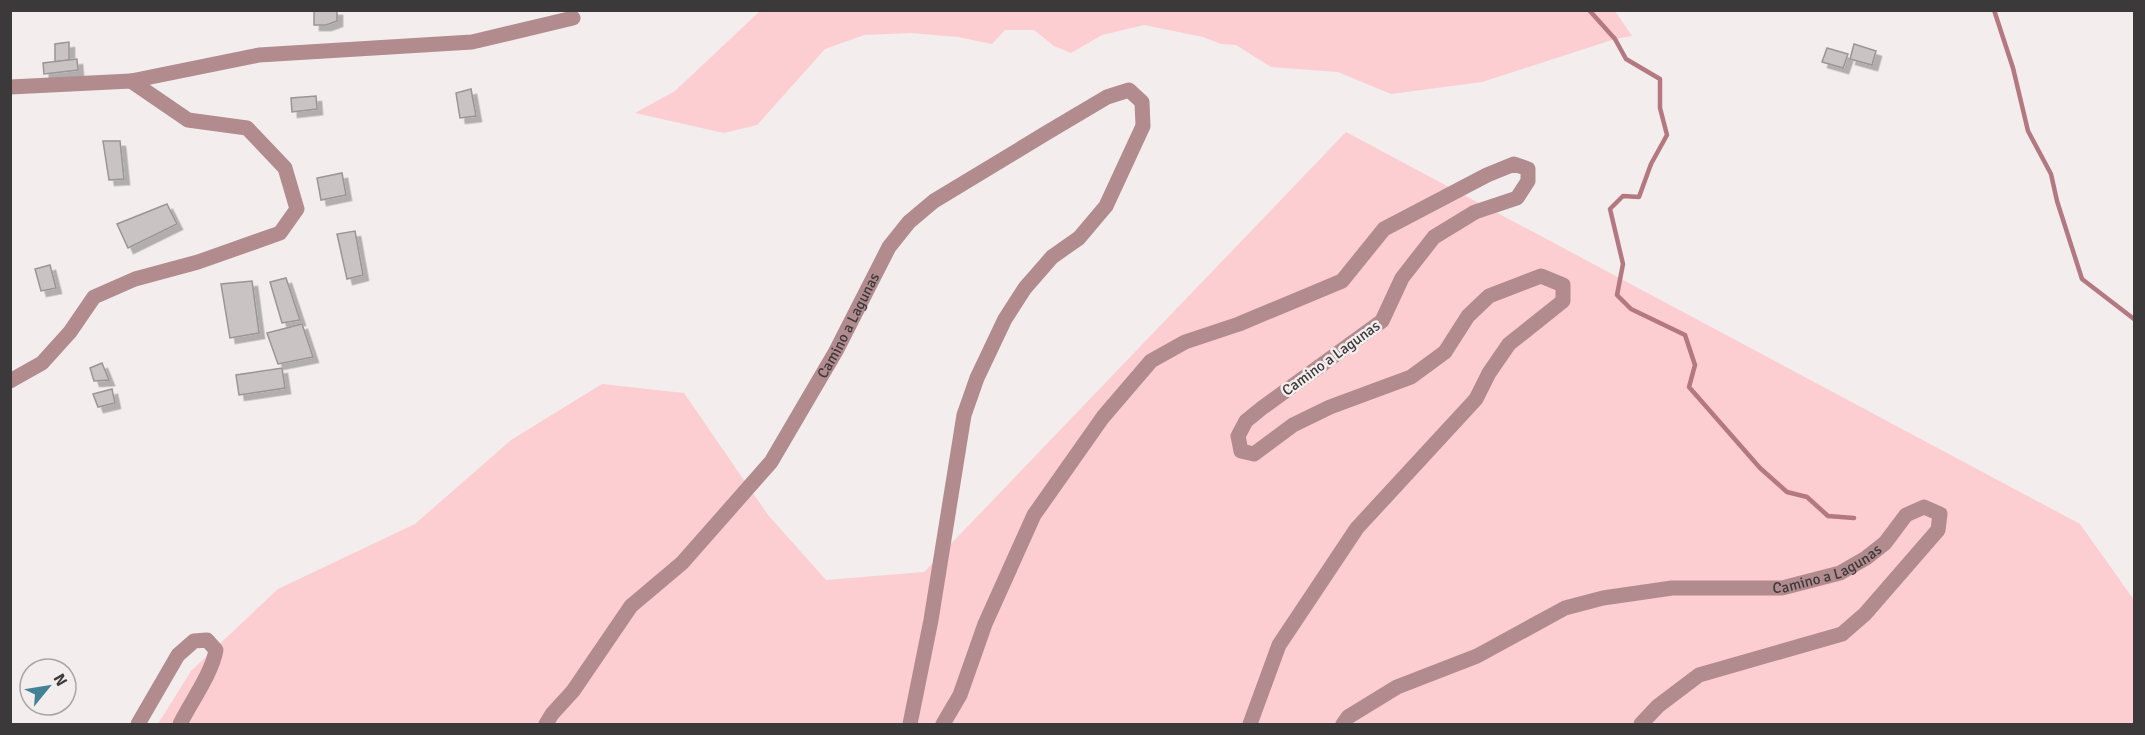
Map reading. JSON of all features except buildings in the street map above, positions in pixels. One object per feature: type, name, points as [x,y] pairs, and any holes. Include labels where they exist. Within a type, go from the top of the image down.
[{"type":"street","points":[[10,87],[131,81],[259,56],[472,42],[573,18]]},
{"type":"street","points":[[10,381],[42,363],[70,332],[94,297],[135,279],[198,262],[280,233],[297,208],[285,168],[247,128],[188,120],[131,81]]},
{"type":"street","name":"Camino a Lagunas","points":[[546,724],[573,692],[631,606],[682,563],[771,462],[836,351],[889,247],[909,222],[934,201],[1048,132],[1107,97],[1129,90],[1142,102],[1143,126],[1106,206],[1079,238],[1052,257],[1025,288],[1005,319],[971,396],[954,470],[932,620],[910,724]]},
{"type":"street","name":"Camino a Lagunas","points":[[943,724],[960,695],[985,624],[1034,515],[1104,417],[1151,361],[1185,342],[1239,324],[1342,281],[1384,229],[1486,175],[1514,164],[1528,169],[1528,181],[1516,198],[1475,213],[1434,237],[1402,278],[1382,321],[1262,408],[1246,421],[1238,436],[1241,451],[1254,454],[1293,425],[1330,407],[1411,377],[1445,352],[1468,316],[1489,296],[1541,276],[1563,285],[1563,301],[1509,344],[1489,373],[1476,399],[1357,528],[1279,645],[1250,724]]},
{"type":"street","name":"Camino a Lagunas","points":[[1343,724],[1348,717],[1397,687],[1477,656],[1565,608],[1603,598],[1672,588],[1782,588],[1792,586],[1840,573],[1866,558],[1885,543],[1906,515],[1923,507],[1940,514],[1938,530],[1865,614],[1842,634],[1699,675],[1658,705],[1641,724]]},
{"type":"street","points":[[138,724],[178,654],[194,641],[207,640],[216,650],[213,666],[180,724]]},
{"type":"shaded area","points":[[760,11],[1615,11],[1632,36],[1615,39],[1482,82],[1391,94],[1338,72],[1271,67],[1236,45],[1221,44],[1203,37],[1144,25],[1102,35],[1071,53],[1054,46],[1034,30],[1005,30],[992,44],[958,37],[911,33],[864,35],[825,49],[757,125],[724,133],[635,113],[675,91]]},
{"type":"shaded area","points":[[1346,132],[2080,524],[2134,600],[2134,724],[158,724],[191,671],[278,589],[415,524],[511,440],[602,384],[684,393],[768,515],[826,580],[924,572]]},
{"type":"waterway","points":[[1589,10],[1615,39],[1626,59],[1660,79],[1660,108],[1667,135],[1651,164],[1639,197],[1623,196],[1610,209],[1623,264],[1617,295],[1631,309],[1685,335],[1695,365],[1689,387],[1760,468],[1787,492],[1807,497],[1828,516],[1854,518]]},
{"type":"waterway","points":[[1994,10],[2013,68],[2028,131],[2051,174],[2057,201],[2082,279],[2134,319]]}]
